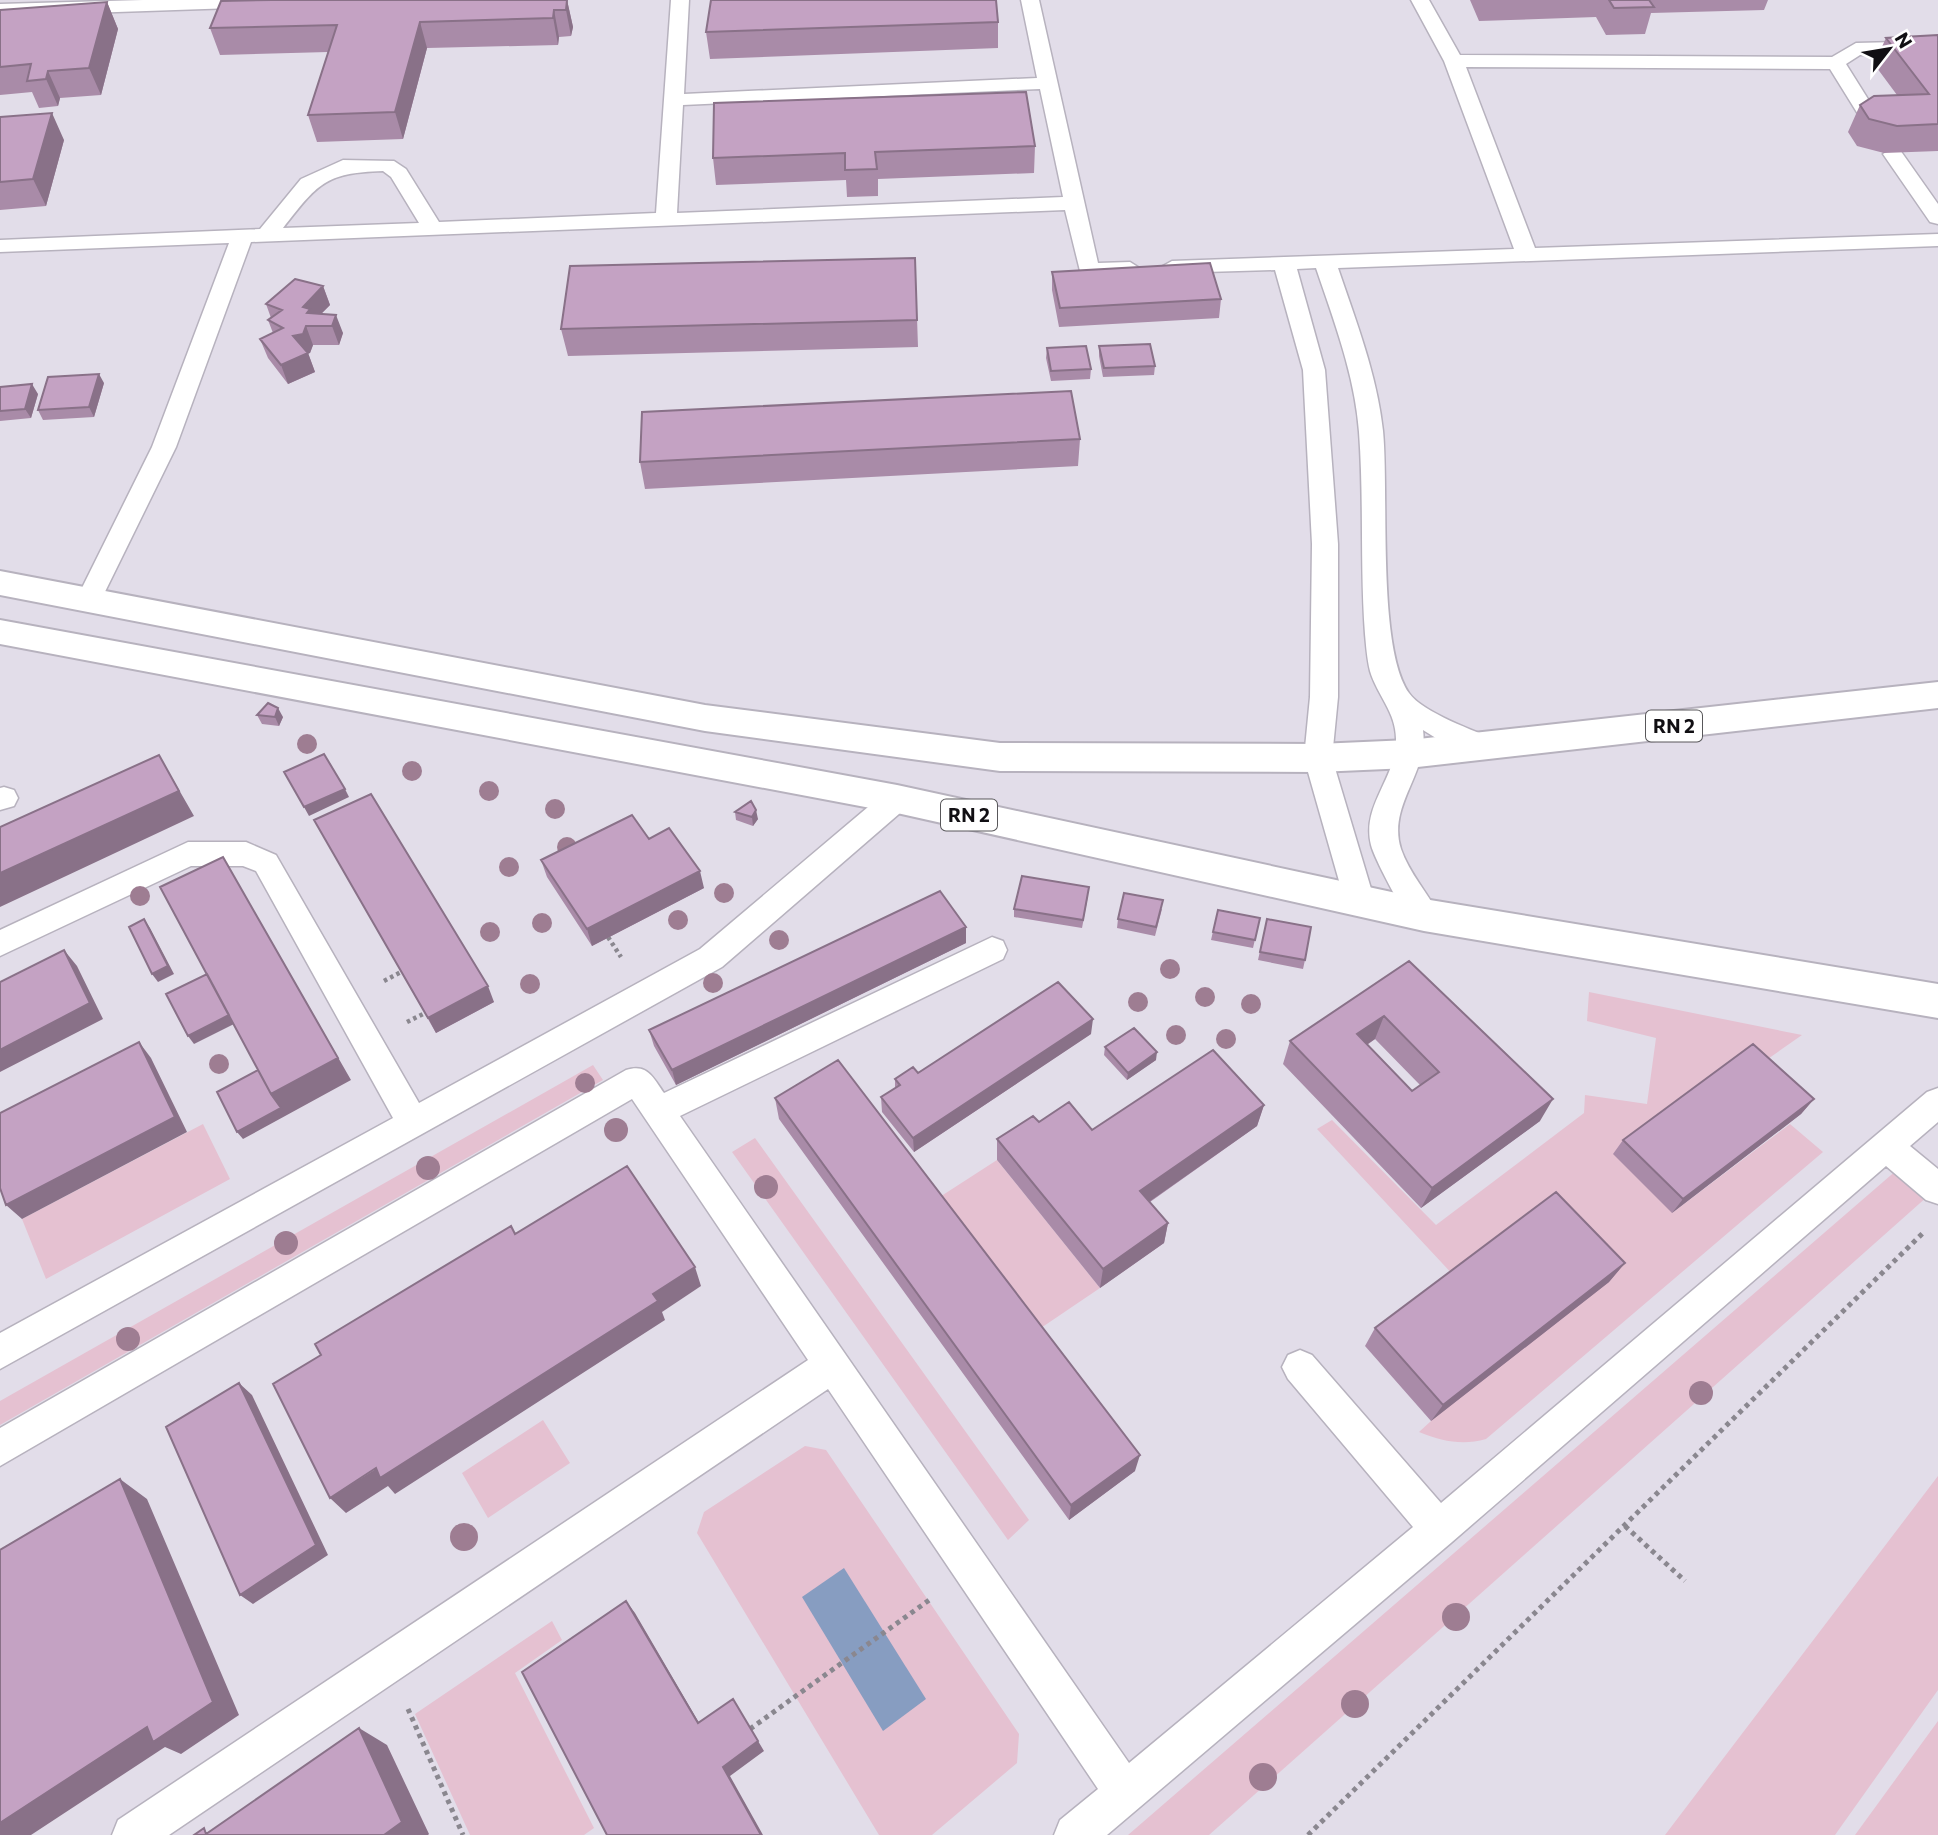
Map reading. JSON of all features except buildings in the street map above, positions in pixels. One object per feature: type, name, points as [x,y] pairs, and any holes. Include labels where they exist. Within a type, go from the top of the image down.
[{"type":"main road","name":"RN 2","points":[[0,583],[705,718],[1000,757],[1318,758],[1409,754],[1938,695]]},
{"type":"main road","name":"RN 2","points":[[0,632],[897,799],[1424,915],[1938,1001]]},
{"type":"lane","points":[[0,10],[318,0]]},
{"type":"lane","points":[[666,220],[680,0]]},
{"type":"lane","points":[[1030,0],[1089,270],[1527,255],[1937,229],[1893,154]]},
{"type":"lane","points":[[1420,0],[1454,61],[1527,255]]},
{"type":"lane","points":[[1454,61],[1836,63],[1856,49],[1938,47]]},
{"type":"lane","points":[[1836,63],[1873,123]]},
{"type":"lane","points":[[673,100],[1048,83]]},
{"type":"lane","points":[[89,600],[163,447],[254,236],[308,183],[343,166],[387,165],[399,173],[433,229]]},
{"type":"lane","points":[[0,246],[1074,203]]},
{"type":"lane","points":[[1325,262],[1355,351],[1371,430],[1380,652],[1384,672],[1401,703],[1409,727],[1409,754],[1384,808],[1383,829],[1391,858],[1424,915]]},
{"type":"lane","points":[[1284,263],[1314,370],[1325,544],[1324,696],[1318,758],[1360,902]]},
{"type":"lane","points":[[1401,703],[1451,734],[1488,747]]},
{"type":"lane","points":[[0,1352],[412,1121],[711,958],[897,799]]},
{"type":"lane","points":[[0,944],[188,854],[246,854],[266,863],[412,1121]]},
{"type":"lane","points":[[658,1111],[992,950]]},
{"type":"lane","points":[[0,1448],[637,1080],[1125,1793]]},
{"type":"lane","points":[[1075,1835],[1439,1529],[1938,1102]]},
{"type":"lane","points":[[1887,1147],[1938,1189]]},
{"type":"lane","points":[[133,1835],[832,1365]]},
{"type":"lane","points":[[1300,1367],[1439,1529]]},
{"type":"path","points":[[1308,1835],[1928,1228]]},
{"type":"path","points":[[1625,1526],[1685,1581]]},
{"type":"path","points":[[750,1729],[972,1568]]},
{"type":"path","points":[[388,1663],[463,1835]]},
{"type":"shaded area","points":[[1589,992],[1802,1035],[1752,1070],[1672,1213],[1790,1124],[1823,1152],[1486,1439],[1452,1442],[1419,1432],[1431,1421],[1456,1278],[1317,1129],[1332,1120],[1436,1225],[1584,1113],[1585,1095],[1647,1104],[1656,1038],[1587,1021]]},
{"type":"shaded area","points":[[593,1065],[603,1080],[0,1425],[0,1401]]},
{"type":"shaded area","points":[[203,1124],[230,1179],[46,1279],[22,1219]]},
{"type":"shaded area","points":[[755,1138],[1029,1520],[1008,1540],[732,1152]]},
{"type":"shaded area","points":[[997,1160],[1100,1288],[1032,1334],[932,1202]]},
{"type":"shaded area","points":[[1898,1169],[1928,1196],[1209,1835],[1128,1835]]},
{"type":"shaded area","points":[[543,1420],[570,1463],[488,1518],[462,1473]]},
{"type":"shaded area","points":[[805,1446],[826,1450],[1019,1734],[1017,1763],[932,1835],[879,1835],[697,1533],[704,1512]]},
{"type":"shaded area","points":[[1938,1476],[1938,1690],[1835,1835],[1665,1835]]},
{"type":"shaded area","points":[[552,1621],[562,1640],[515,1673],[594,1828],[584,1835],[470,1835],[415,1714]]},
{"type":"shaded area","points":[[1938,1721],[1938,1835],[1855,1835]]},
{"type":"water","points":[[844,1568],[926,1699],[883,1731],[802,1597]]}]
